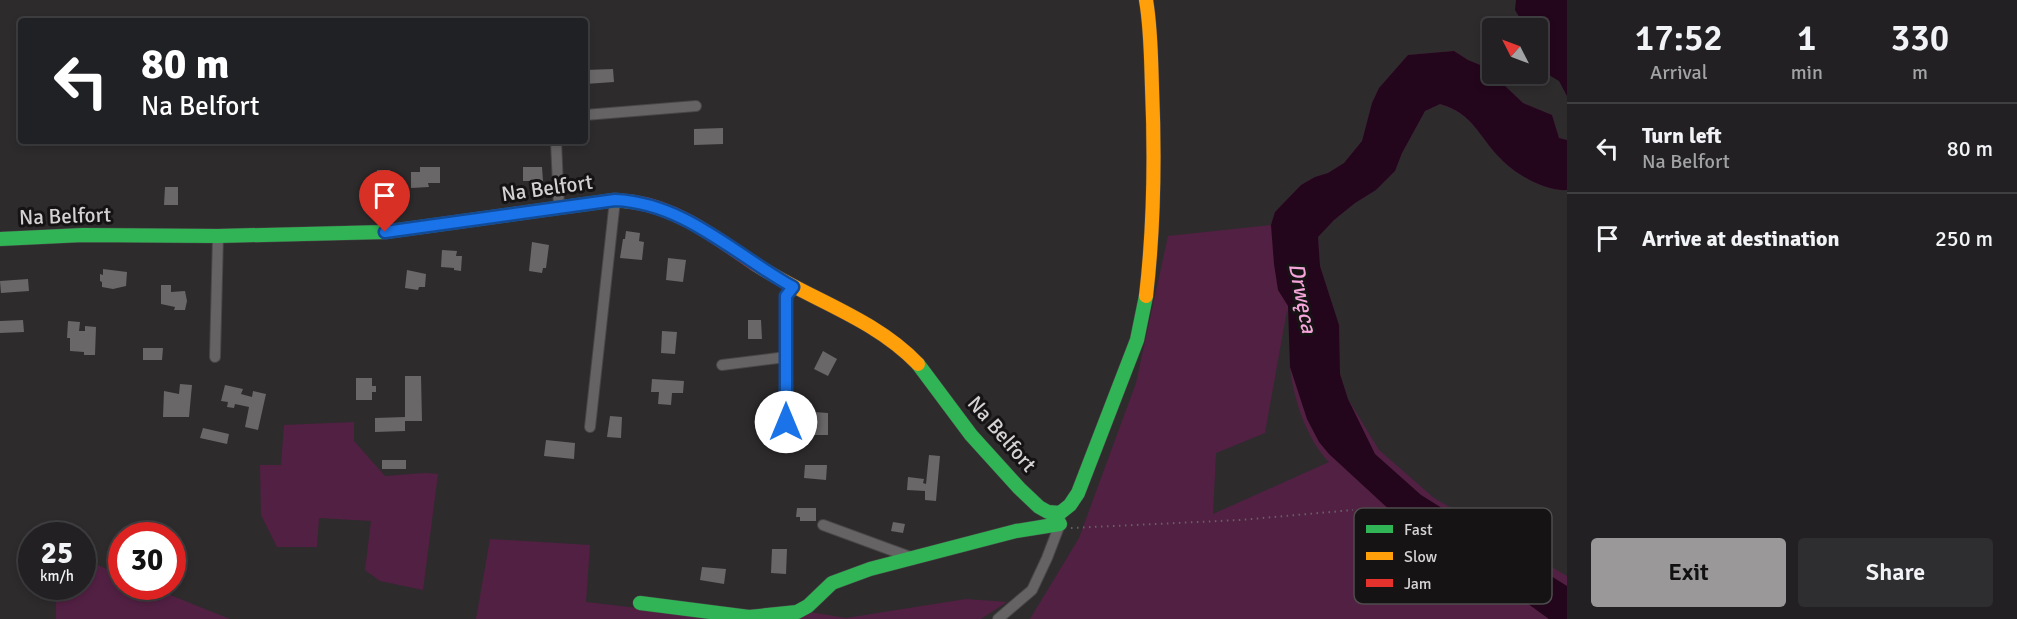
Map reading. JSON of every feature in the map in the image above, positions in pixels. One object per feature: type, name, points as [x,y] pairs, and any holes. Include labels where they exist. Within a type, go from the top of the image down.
[{"type":"street","points":[[998,619],[1032,590],[1047,558],[1060,518],[1078,493],[1137,340],[1144,306],[1151,248],[1154,129],[1150,22],[1146,0]]},
{"type":"street","points":[[588,115],[696,106]]},
{"type":"street","points":[[556,144],[558,208]]},
{"type":"street","points":[[590,427],[615,200]]},
{"type":"street","name":"Na Belfort","points":[[0,239],[83,235],[218,236],[385,232],[615,200],[644,203],[677,215],[702,229],[793,287],[876,330],[897,345],[916,362],[985,452],[1035,503],[1060,518]]},
{"type":"street","points":[[214,357],[218,236]]},
{"type":"street","points":[[786,422],[786,296],[793,287]]},
{"type":"street","points":[[722,365],[786,357]]},
{"type":"street","points":[[640,603],[749,616],[797,612],[808,606],[832,583],[870,569],[1060,518]]},
{"type":"street","points":[[824,525],[913,559]]},
{"type":"path","points":[[1060,518],[1067,528],[1240,520],[1353,510]]},
{"type":"shaded area","points":[[1454,51],[1482,66],[1482,84],[1503,84],[1523,103],[1552,115],[1559,138],[1567,140],[1567,190],[1541,185],[1514,170],[1493,150],[1468,120],[1451,108],[1439,104],[1425,111],[1395,171],[1376,190],[1334,220],[1318,237],[1320,266],[1339,325],[1340,374],[1348,399],[1379,450],[1434,498],[1451,508],[1354,508],[1354,604],[1552,604],[1552,567],[1567,576],[1567,619],[1536,609],[1549,619],[1030,619],[1079,538],[1136,383],[1168,236],[1271,225],[1275,212],[1301,185],[1344,163],[1362,141],[1372,103],[1379,88],[1408,55]],"holes":[[[1287,310],[1290,329],[1290,365],[1297,404],[1302,417],[1314,442],[1329,462],[1213,514],[1216,453],[1265,433]]]},
{"type":"shaded area","points":[[354,422],[354,441],[385,476],[438,474],[423,590],[380,581],[365,570],[371,521],[319,518],[317,547],[277,547],[261,515],[260,465],[281,465],[284,425]]},
{"type":"shaded area","points":[[490,539],[590,545],[586,602],[732,619],[476,619]]},
{"type":"shaded area","points":[[96,564],[108,570],[108,600],[182,600],[230,619],[56,619],[56,600],[96,600]]},
{"type":"shaded area","points":[[966,599],[1007,602],[981,619],[769,619],[809,612],[846,618]]},
{"type":"water","points":[[1516,0],[1567,0],[1567,96],[1559,81],[1548,74],[1548,18],[1520,18],[1515,10]]},
{"type":"water","name":"Drwęca","points":[[1454,51],[1482,66],[1482,84],[1503,84],[1523,103],[1552,115],[1559,138],[1567,140],[1567,190],[1550,188],[1531,181],[1507,165],[1468,120],[1451,108],[1440,104],[1425,111],[1395,171],[1376,190],[1334,220],[1318,237],[1320,266],[1339,325],[1340,374],[1348,399],[1375,454],[1421,495],[1442,508],[1388,508],[1319,442],[1307,419],[1290,367],[1288,306],[1278,290],[1274,264],[1271,225],[1275,212],[1301,185],[1344,163],[1362,141],[1372,103],[1379,88],[1408,55]]},
{"type":"water","points":[[1552,577],[1567,586],[1567,619],[1549,619],[1528,604],[1552,604]]},
{"type":"building","points":[[613,69],[614,82],[588,84],[588,70]]},
{"type":"building","points":[[723,128],[723,144],[694,145],[694,129]]},
{"type":"building","points":[[420,167],[440,167],[440,183],[428,183],[429,187],[411,188],[411,172],[420,172]]},
{"type":"building","points":[[523,167],[542,167],[543,181],[534,183],[523,181]]},
{"type":"building","points":[[377,170],[390,170],[389,183],[376,185]]},
{"type":"building","points":[[165,187],[178,187],[178,205],[164,205]]},
{"type":"building","points":[[626,231],[640,233],[639,241],[644,242],[642,260],[620,258]]},
{"type":"building","points":[[532,242],[549,245],[546,268],[543,268],[542,273],[529,271]]},
{"type":"building","points":[[442,250],[457,251],[456,256],[462,256],[461,271],[441,267]]},
{"type":"building","points":[[668,258],[686,260],[683,282],[666,280]]},
{"type":"building","points":[[103,269],[127,272],[126,286],[113,289],[102,287],[100,274],[103,275]]},
{"type":"building","points":[[407,270],[426,274],[425,287],[419,287],[418,290],[405,288]]},
{"type":"building","points":[[28,279],[29,291],[1,293],[0,281]]},
{"type":"building","points":[[161,285],[171,285],[171,292],[185,291],[187,301],[185,310],[174,310],[175,307],[161,304]]},
{"type":"building","points":[[23,320],[24,332],[0,333],[0,321]]},
{"type":"building","points":[[748,320],[761,320],[762,339],[748,339]]},
{"type":"building","points":[[68,321],[80,322],[79,331],[85,331],[85,326],[96,327],[95,355],[70,351],[70,338],[67,338]]},
{"type":"building","points":[[662,331],[677,332],[675,354],[661,353]]},
{"type":"building","points":[[143,348],[163,348],[162,360],[143,360]]},
{"type":"building","points":[[823,351],[837,359],[828,376],[814,369]]},
{"type":"building","points":[[405,376],[421,376],[422,421],[405,421],[405,431],[375,432],[375,418],[405,417]]},
{"type":"building","points":[[356,378],[372,378],[372,386],[376,386],[376,392],[372,392],[372,400],[356,400]]},
{"type":"building","points":[[652,379],[684,381],[683,393],[672,393],[671,405],[658,404],[659,392],[651,392]]},
{"type":"building","points":[[180,384],[192,385],[189,417],[163,417],[164,391],[179,394]]},
{"type":"building","points":[[225,385],[243,389],[241,394],[252,397],[253,391],[266,394],[258,430],[245,427],[249,407],[235,404],[234,408],[227,407],[228,402],[221,401]]},
{"type":"building","points":[[814,412],[828,413],[828,435],[813,435]]},
{"type":"building","points":[[610,416],[622,417],[621,438],[607,437]]},
{"type":"building","points":[[203,428],[229,434],[227,444],[200,438]]},
{"type":"building","points":[[546,440],[575,443],[574,459],[544,456]]},
{"type":"building","points":[[929,455],[940,456],[936,501],[925,500],[925,491],[907,490],[908,477],[924,479],[923,483],[926,484]]},
{"type":"building","points":[[382,460],[406,460],[406,469],[382,469]]},
{"type":"building","points":[[805,465],[827,465],[826,480],[804,478]]},
{"type":"building","points":[[797,508],[816,508],[816,521],[800,521],[800,517],[796,517]]},
{"type":"building","points":[[893,522],[905,524],[903,533],[891,531]]},
{"type":"building","points":[[772,549],[787,549],[786,574],[771,573]]},
{"type":"building","points":[[702,567],[726,569],[724,584],[700,580]]},
{"type":"traffic: fast","points":[[0,239],[83,235],[218,236],[385,232],[615,200],[633,202]]},
{"type":"traffic: fast","points":[[918,364],[971,435],[1019,488],[1039,507],[1048,512],[1060,513],[1070,505],[1078,493],[1137,340],[1146,296]]},
{"type":"traffic: fast","points":[[640,603],[749,617],[797,612],[808,606],[832,583],[870,569],[1016,531],[1060,524]]},
{"type":"traffic: slow","points":[[1146,0],[1149,22],[1154,166],[1146,296]]},
{"type":"traffic: slow","points":[[755,264],[881,333],[918,364]]},
{"type":"traffic: jam","points":[[633,202],[650,205],[682,218],[755,264]]},
{"type":"route","points":[[385,232],[615,200],[644,203],[677,215],[793,287],[786,296],[786,422]]}]
